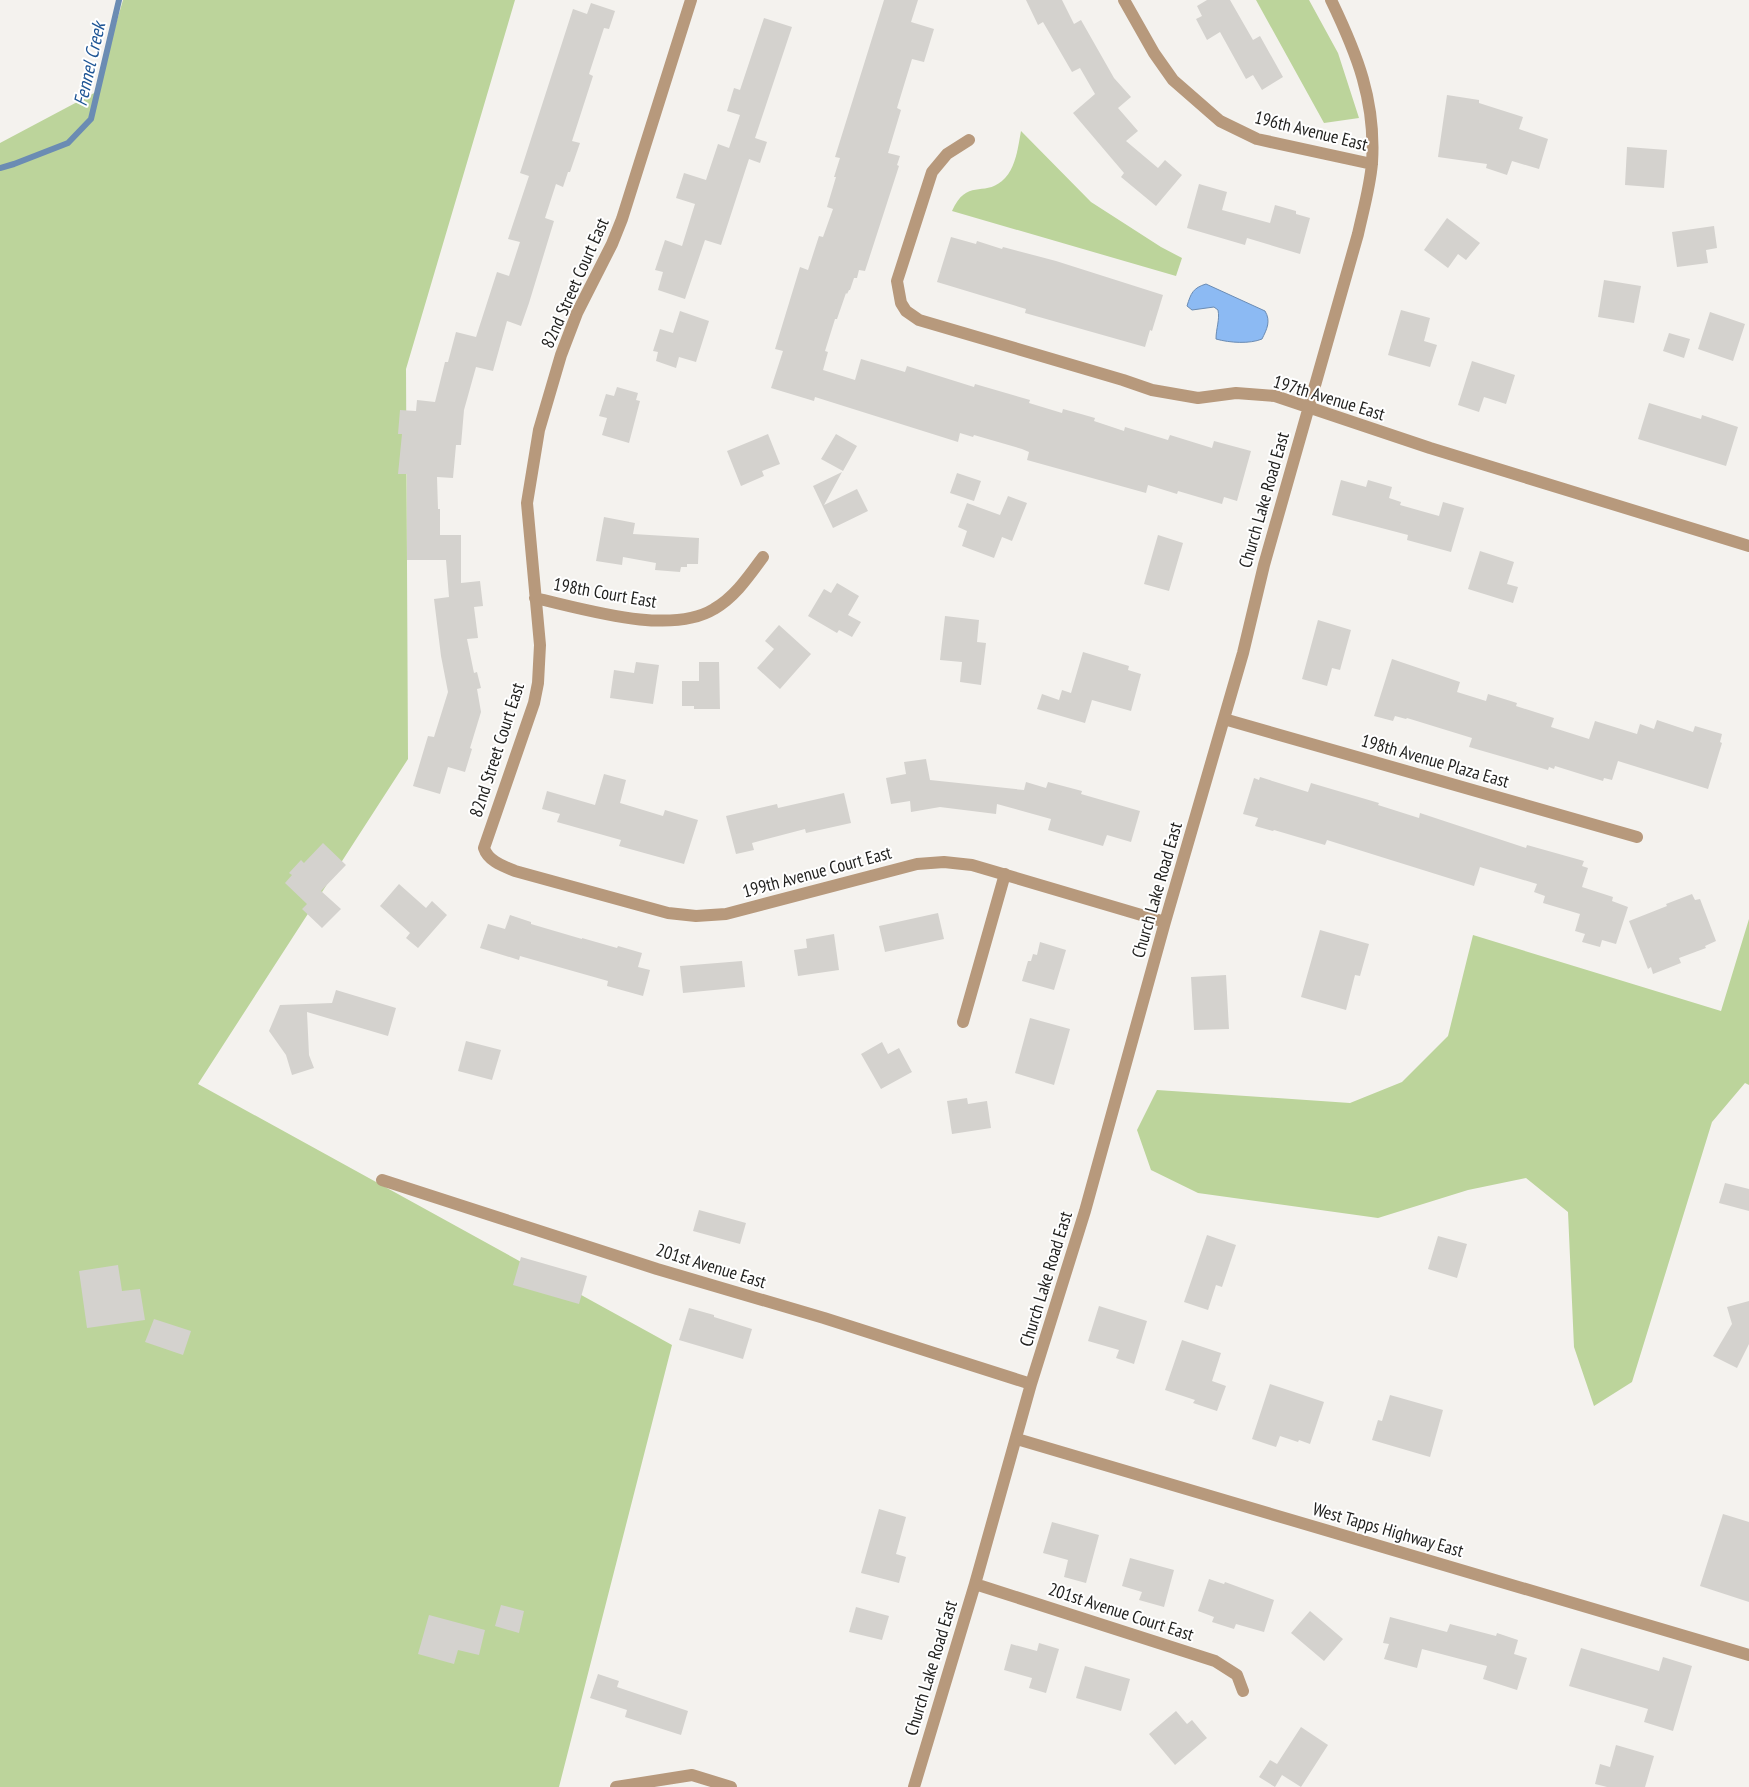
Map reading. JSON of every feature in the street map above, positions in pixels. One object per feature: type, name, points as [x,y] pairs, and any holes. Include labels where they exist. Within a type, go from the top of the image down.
[{"type":"street","name":"82nd Street Court East","points":[[484,848],[534,703],[538,682],[540,645],[527,503],[539,430],[561,355],[577,313],[612,244],[622,219],[691,0]]},
{"type":"street","name":"196th Avenue East","points":[[1124,0],[1154,53],[1173,80],[1220,121],[1257,138],[1372,164]]},
{"type":"street","name":"Church Lake Road East","points":[[914,1787],[1017,1439],[1031,1384],[1085,1211],[1165,922],[1243,654],[1264,565],[1358,234],[1368,190],[1372,164],[1373,137],[1368,97],[1352,44],[1331,0]]},
{"type":"street","name":"197th Avenue East","points":[[969,140],[947,154],[932,172],[897,281],[901,303],[906,311],[919,320],[1152,390],[1198,398],[1236,393],[1275,396],[1430,448],[1749,546]]},
{"type":"street","name":"198th Court East","points":[[535,598],[626,618],[676,621],[695,618],[714,610],[734,595],[764,557]]},
{"type":"street","name":"198th Avenue Plaza East","points":[[1224,719],[1637,837]]},
{"type":"street","name":"199th Avenue Court East","points":[[484,848],[484,851],[490,858],[515,871],[668,913],[696,916],[726,914],[917,864],[957,862],[1165,922]]},
{"type":"street","points":[[963,1022],[1004,874]]},
{"type":"street","name":"201st Avenue East","points":[[382,1180],[657,1269],[824,1318],[1031,1384]]},
{"type":"street","name":"West Tapps Highway East","points":[[1017,1439],[1749,1655]]},
{"type":"street","name":"201st Avenue Court East","points":[[974,1584],[1215,1661],[1237,1675],[1243,1691]]},
{"type":"street","points":[[616,1787],[692,1775],[731,1787]]},
{"type":"green space","points":[[123,0],[515,0],[406,369],[408,759],[198,1084],[672,1345],[559,1787],[0,1787],[0,143],[96,92]]},
{"type":"green space","points":[[1256,0],[1309,0],[1338,53],[1359,118],[1324,123]]},
{"type":"green space","points":[[1021,131],[1091,202],[1161,247],[1182,258],[1176,276],[952,211],[963,195],[969,191],[995,186],[1007,176],[1016,157]]},
{"type":"green space","points":[[1749,919],[1749,1085],[1745,1083],[1712,1122],[1632,1382],[1594,1406],[1574,1347],[1568,1212],[1526,1178],[1468,1190],[1378,1218],[1198,1193],[1151,1170],[1137,1130],[1157,1090],[1350,1103],[1402,1082],[1448,1036],[1473,935],[1721,1011]]},
{"type":"water","points":[[1206,284],[1265,311],[1268,322],[1262,339],[1252,342],[1240,342],[1216,339],[1218,310],[1214,307],[1192,310],[1187,306],[1193,292],[1198,287]]},
{"type":"building","points":[[884,0],[918,0],[911,22],[934,29],[924,62],[912,59],[897,108],[901,110],[888,153],[900,156],[897,165],[899,166],[865,271],[859,270],[857,278],[854,278],[850,290],[846,293],[837,319],[835,319],[825,351],[828,352],[823,370],[855,380],[861,359],[905,372],[907,366],[974,387],[975,384],[1030,400],[1029,403],[1062,413],[1063,409],[1095,418],[1094,421],[1124,431],[1125,427],[1168,440],[1170,435],[1212,448],[1214,441],[1251,451],[1237,501],[1224,497],[1222,504],[1178,491],[1177,494],[1148,485],[1146,493],[1027,460],[1029,452],[974,435],[973,437],[960,433],[958,442],[815,397],[814,401],[771,388],[783,351],[775,349],[800,267],[808,270],[819,236],[823,237],[833,209],[827,207],[840,158],[835,157]]},
{"type":"building","points":[[1026,0],[1062,0],[1074,24],[1081,20],[1114,78],[1131,97],[1118,108],[1138,131],[1126,141],[1158,168],[1165,160],[1182,175],[1156,206],[1121,177],[1124,173],[1073,113],[1095,94],[1080,68],[1072,72],[1043,22],[1038,25]]},
{"type":"building","points":[[1207,0],[1230,0],[1253,40],[1260,36],[1283,77],[1262,90],[1253,75],[1246,79],[1220,32],[1207,40],[1196,19],[1202,16],[1197,6]]},
{"type":"building","points":[[591,3],[615,11],[609,29],[604,28],[589,74],[593,76],[572,141],[580,143],[563,187],[556,184],[545,218],[554,221],[529,303],[521,326],[507,321],[493,371],[476,367],[464,410],[461,445],[456,445],[453,478],[437,477],[440,535],[461,535],[461,583],[480,581],[483,606],[474,607],[478,638],[467,639],[474,673],[477,672],[481,688],[477,689],[481,712],[465,772],[448,767],[440,794],[413,786],[428,736],[434,737],[448,692],[441,656],[434,599],[449,597],[446,560],[407,560],[407,474],[398,474],[402,434],[398,434],[400,410],[416,411],[417,400],[435,402],[445,362],[448,362],[456,332],[476,337],[497,272],[509,276],[520,242],[508,239],[529,176],[520,173],[573,9],[587,14]]},
{"type":"building","points":[[764,18],[792,27],[755,138],[767,142],[760,163],[749,159],[721,245],[705,240],[685,299],[658,290],[663,272],[655,270],[665,240],[682,246],[695,204],[676,198],[684,173],[706,180],[718,144],[729,148],[740,115],[727,111],[734,88],[740,90]]},
{"type":"building","points":[[1447,95],[1479,100],[1479,103],[1523,117],[1519,129],[1548,139],[1539,169],[1512,161],[1507,175],[1486,168],[1487,164],[1438,157]]},
{"type":"building","points":[[1627,147],[1667,150],[1664,188],[1625,185]]},
{"type":"building","points":[[1199,184],[1227,192],[1222,210],[1270,223],[1275,205],[1296,211],[1296,214],[1310,218],[1300,254],[1247,238],[1245,245],[1187,228]]},
{"type":"building","points":[[1447,218],[1480,243],[1466,260],[1458,254],[1448,268],[1424,250]]},
{"type":"building","points":[[1714,226],[1717,248],[1706,250],[1708,263],[1677,267],[1672,232]]},
{"type":"building","points":[[951,237],[976,244],[977,241],[1002,249],[1003,247],[1056,261],[1163,295],[1145,347],[1025,313],[1026,309],[937,282]]},
{"type":"building","points":[[1604,280],[1641,286],[1634,323],[1598,317]]},
{"type":"building","points":[[1401,310],[1430,318],[1424,341],[1437,345],[1430,367],[1388,355]]},
{"type":"building","points":[[680,311],[709,321],[696,362],[679,357],[676,368],[656,361],[658,352],[653,351],[660,329],[673,333]]},
{"type":"building","points":[[1710,312],[1745,324],[1733,361],[1698,349]]},
{"type":"building","points":[[1669,333],[1690,339],[1684,358],[1663,351]]},
{"type":"building","points":[[1472,361],[1515,375],[1506,404],[1484,397],[1479,412],[1458,405]]},
{"type":"building","points":[[617,387],[638,393],[636,400],[640,401],[629,443],[602,435],[607,418],[599,416],[606,394],[614,396]]},
{"type":"building","points":[[1649,403],[1701,419],[1702,415],[1738,427],[1726,466],[1638,439]]},
{"type":"building","points":[[768,434],[780,464],[762,471],[764,476],[741,486],[727,451]]},
{"type":"building","points":[[836,434],[857,446],[843,471],[821,459]]},
{"type":"building","points":[[842,472],[824,505],[857,489],[868,511],[833,528],[813,486]]},
{"type":"building","points":[[957,473],[981,481],[974,501],[950,493]]},
{"type":"building","points":[[1341,480],[1366,487],[1368,480],[1392,487],[1389,498],[1401,502],[1400,505],[1439,516],[1443,502],[1464,508],[1451,552],[1407,540],[1408,535],[1332,515]]},
{"type":"building","points":[[1008,496],[1027,503],[1012,541],[1002,537],[994,558],[962,546],[967,531],[958,527],[967,503],[1000,515]]},
{"type":"building","points":[[604,517],[635,523],[633,534],[699,538],[698,564],[687,564],[687,567],[681,567],[680,572],[655,570],[656,563],[623,557],[622,565],[596,561]]},
{"type":"building","points":[[1158,535],[1183,543],[1169,591],[1144,584]]},
{"type":"building","points":[[1480,551],[1514,562],[1507,584],[1518,587],[1513,603],[1468,589]]},
{"type":"building","points":[[837,583],[859,596],[848,615],[861,622],[852,637],[839,630],[837,633],[808,616],[824,589],[831,593]]},
{"type":"building","points":[[945,616],[979,620],[977,642],[986,643],[981,685],[960,682],[962,662],[940,660]]},
{"type":"building","points":[[1318,620],[1351,630],[1340,670],[1332,668],[1327,686],[1302,679]]},
{"type":"building","points":[[779,625],[811,654],[780,689],[757,668],[774,649],[765,641]]},
{"type":"building","points":[[1083,652],[1129,666],[1128,670],[1141,674],[1131,711],[1092,700],[1085,723],[1037,709],[1042,694],[1059,700],[1062,690],[1071,693]]},
{"type":"building","points":[[1392,659],[1460,682],[1457,692],[1486,701],[1488,694],[1517,703],[1516,706],[1554,718],[1551,727],[1589,739],[1595,721],[1637,734],[1640,724],[1654,729],[1657,720],[1693,732],[1695,726],[1722,734],[1720,742],[1722,743],[1708,789],[1618,761],[1612,780],[1604,778],[1603,781],[1555,766],[1554,769],[1549,767],[1548,770],[1469,747],[1472,738],[1407,718],[1395,716],[1393,721],[1374,716]]},
{"type":"building","points":[[636,662],[659,665],[653,704],[610,698],[614,670],[634,673]]},
{"type":"building","points":[[699,662],[719,662],[720,709],[694,709],[694,706],[682,706],[682,681],[699,681]]},
{"type":"building","points":[[926,759],[930,780],[1024,790],[1026,782],[1046,788],[1048,782],[1082,791],[1081,794],[1140,811],[1131,842],[1107,835],[1103,846],[1048,830],[1051,819],[997,804],[996,814],[940,807],[911,812],[910,801],[891,804],[886,778],[906,774],[904,762]]},
{"type":"building","points":[[604,774],[626,780],[620,803],[663,816],[665,810],[698,820],[684,864],[619,846],[621,840],[557,822],[560,814],[542,809],[547,791],[595,805]]},
{"type":"building","points":[[1260,777],[1308,792],[1311,783],[1379,803],[1378,805],[1419,818],[1420,813],[1526,848],[1527,845],[1584,861],[1582,866],[1588,868],[1582,887],[1613,897],[1612,901],[1628,907],[1616,944],[1602,940],[1600,947],[1582,942],[1585,934],[1575,931],[1580,914],[1543,903],[1545,896],[1534,892],[1537,884],[1480,867],[1474,886],[1327,840],[1325,845],[1255,826],[1258,818],[1243,814],[1254,778],[1259,780]]},
{"type":"building","points":[[844,793],[851,823],[806,833],[805,829],[752,843],[754,850],[736,854],[726,816],[777,804],[778,808]]},
{"type":"building","points":[[323,843],[346,865],[321,891],[341,909],[322,928],[302,909],[307,904],[285,883],[292,875],[289,873],[301,860],[304,863]]},
{"type":"building","points":[[399,884],[426,908],[432,901],[447,915],[418,948],[406,938],[410,933],[380,906]]},
{"type":"building","points":[[1692,894],[1695,900],[1700,899],[1716,941],[1705,946],[1706,948],[1679,958],[1681,963],[1653,974],[1651,967],[1648,969],[1629,921]]},
{"type":"building","points":[[938,913],[944,939],[885,952],[879,926]]},
{"type":"building","points":[[510,915],[531,922],[531,924],[582,939],[642,953],[638,967],[650,970],[643,996],[607,986],[608,981],[520,956],[519,960],[480,948],[488,924],[505,929]]},
{"type":"building","points":[[1320,930],[1369,944],[1360,976],[1355,975],[1346,1010],[1301,997]]},
{"type":"building","points":[[834,934],[839,970],[798,976],[794,950],[807,948],[806,939]]},
{"type":"building","points":[[1040,942],[1066,950],[1054,990],[1022,981],[1028,961],[1031,961],[1033,954],[1037,955]]},
{"type":"building","points":[[742,961],[745,987],[683,993],[680,966]]},
{"type":"building","points":[[1226,975],[1229,1029],[1194,1030],[1191,977]]},
{"type":"building","points":[[336,990],[396,1008],[388,1036],[307,1012],[309,1055],[314,1068],[292,1075],[286,1055],[269,1031],[280,1005],[332,1003]]},
{"type":"building","points":[[1030,1018],[1070,1029],[1054,1085],[1015,1073]]},
{"type":"building","points":[[466,1041],[501,1050],[492,1080],[458,1071]]},
{"type":"building","points":[[882,1042],[888,1054],[899,1048],[912,1072],[881,1089],[861,1054]]},
{"type":"building","points":[[967,1098],[968,1104],[987,1101],[991,1128],[952,1134],[947,1101]]},
{"type":"building","points":[[1725,1183],[1749,1189],[1749,1211],[1719,1203]]},
{"type":"building","points":[[699,1210],[746,1223],[740,1244],[693,1231]]},
{"type":"building","points":[[1207,1235],[1236,1245],[1222,1287],[1216,1285],[1208,1310],[1184,1302]]},
{"type":"building","points":[[1438,1236],[1467,1244],[1457,1278],[1428,1269]]},
{"type":"building","points":[[521,1257],[587,1276],[579,1304],[513,1285]]},
{"type":"building","points":[[118,1265],[122,1291],[140,1289],[145,1320],[87,1328],[79,1271]]},
{"type":"building","points":[[1749,1301],[1749,1344],[1737,1368],[1713,1356],[1732,1324],[1727,1307]]},
{"type":"building","points":[[1099,1306],[1147,1321],[1134,1364],[1116,1358],[1119,1350],[1088,1341]]},
{"type":"building","points":[[689,1308],[752,1329],[743,1359],[679,1340]]},
{"type":"building","points":[[154,1319],[191,1331],[183,1355],[145,1342]]},
{"type":"building","points":[[1182,1340],[1221,1353],[1212,1381],[1226,1386],[1217,1411],[1193,1403],[1195,1400],[1165,1390]]},
{"type":"building","points":[[1270,1384],[1324,1402],[1310,1444],[1280,1436],[1276,1447],[1252,1439]]},
{"type":"building","points":[[1390,1395],[1443,1410],[1430,1457],[1372,1440],[1378,1420],[1382,1421]]},
{"type":"building","points":[[879,1509],[906,1517],[896,1554],[906,1557],[899,1583],[861,1573]]},
{"type":"building","points":[[1723,1514],[1749,1522],[1749,1602],[1700,1586]]},
{"type":"building","points":[[1052,1522],[1099,1535],[1086,1583],[1064,1577],[1068,1560],[1043,1553]]},
{"type":"building","points":[[1130,1558],[1174,1570],[1164,1607],[1139,1600],[1142,1592],[1122,1586]]},
{"type":"building","points":[[1209,1579],[1224,1584],[1225,1582],[1274,1600],[1264,1632],[1236,1624],[1234,1629],[1212,1622],[1214,1617],[1198,1611]]},
{"type":"building","points":[[501,1605],[524,1611],[519,1633],[495,1626]]},
{"type":"building","points":[[856,1607],[889,1616],[882,1640],[849,1632]]},
{"type":"building","points":[[1310,1611],[1343,1639],[1324,1661],[1291,1633]]},
{"type":"building","points":[[429,1615],[485,1630],[479,1655],[458,1650],[454,1664],[418,1654]]},
{"type":"building","points":[[1390,1617],[1447,1632],[1450,1624],[1496,1636],[1497,1633],[1518,1640],[1514,1654],[1527,1658],[1517,1690],[1483,1679],[1487,1666],[1422,1649],[1417,1668],[1384,1659],[1389,1644],[1383,1643]]},
{"type":"building","points":[[1039,1643],[1059,1649],[1046,1693],[1029,1688],[1032,1678],[1004,1670],[1011,1644],[1037,1651]]},
{"type":"building","points":[[1581,1648],[1659,1671],[1663,1657],[1692,1666],[1673,1731],[1644,1722],[1648,1709],[1569,1686]]},
{"type":"building","points":[[1085,1666],[1130,1679],[1121,1711],[1076,1698]]},
{"type":"building","points":[[598,1674],[619,1681],[617,1687],[688,1711],[681,1735],[625,1717],[627,1710],[590,1698]]},
{"type":"building","points":[[1176,1711],[1187,1724],[1192,1720],[1207,1738],[1175,1765],[1149,1734]]},
{"type":"building","points":[[1301,1727],[1328,1745],[1301,1787],[1282,1775],[1275,1787],[1259,1777],[1270,1760],[1277,1764]]},
{"type":"building","points":[[1616,1745],[1654,1756],[1645,1787],[1607,1787],[1595,1784],[1600,1764],[1610,1767]]},
{"type":"waterway","name":"Fennel Creek","points":[[0,168],[68,143],[91,119],[119,0]]}]
